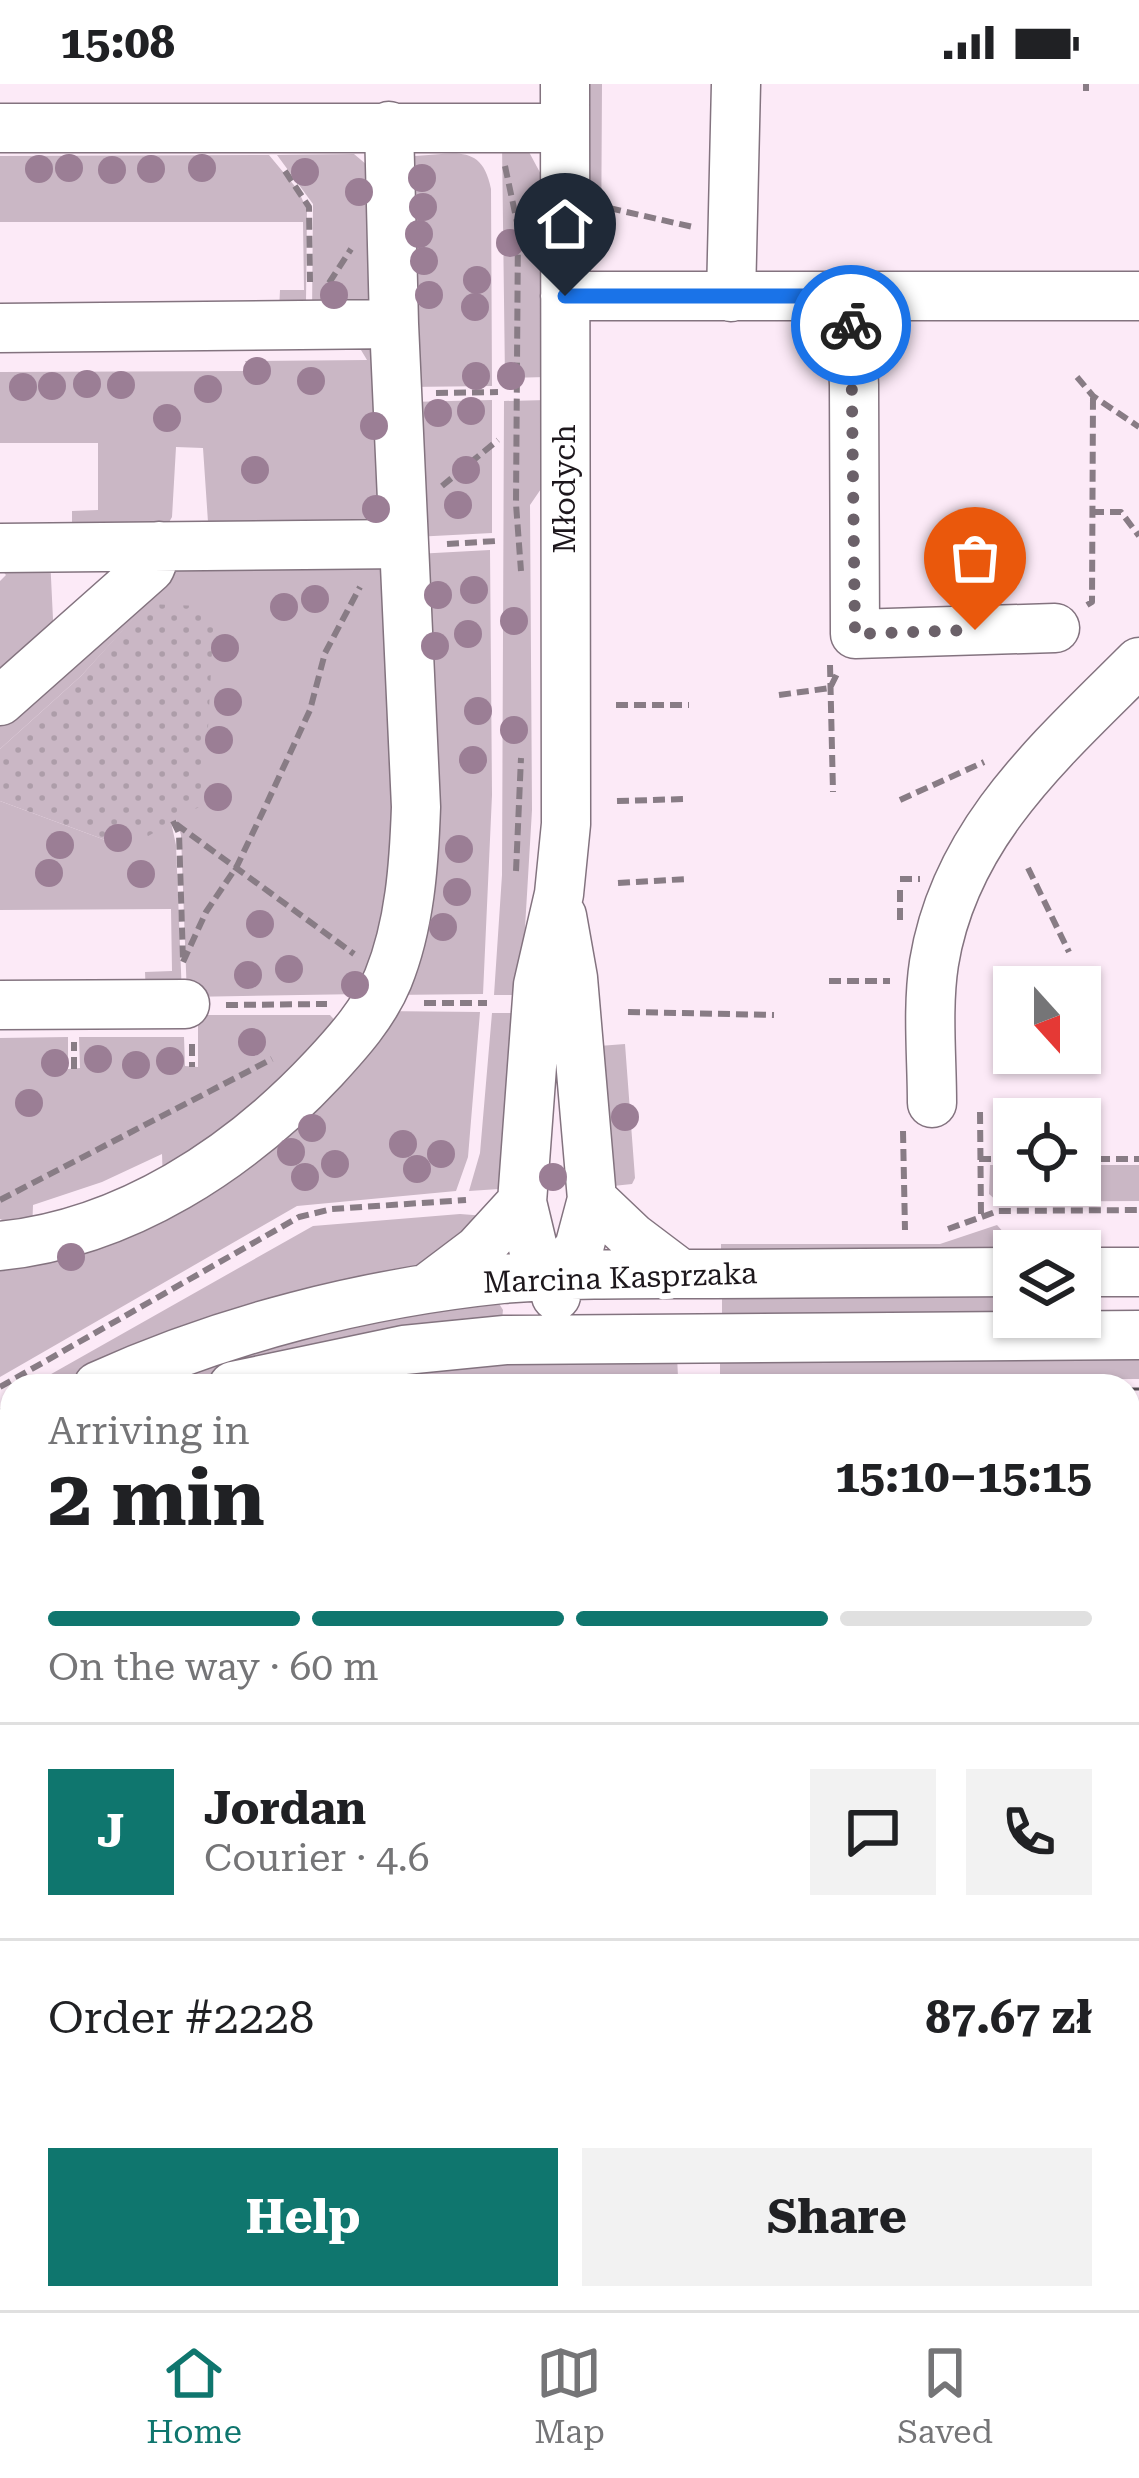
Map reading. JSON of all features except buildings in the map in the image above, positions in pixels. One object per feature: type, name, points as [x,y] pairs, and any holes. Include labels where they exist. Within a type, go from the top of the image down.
[{"type":"street","points":[[731,297],[736,84]]},
{"type":"street","points":[[0,128],[389,126],[565,106]]},
{"type":"street","name":"Młodych","points":[[556,1275],[533,1252],[501,1202],[538,985],[537,890],[566,800],[565,106]]},
{"type":"street","points":[[0,1246],[87,1227],[142,1205],[198,1174],[254,1136],[394,996],[416,807],[389,126]]},
{"type":"street","points":[[565,296],[1139,296]]},
{"type":"street","points":[[850,296],[855,634],[1055,628]]},
{"type":"street","points":[[0,328],[394,324]]},
{"type":"street","points":[[0,548],[404,544]]},
{"type":"street","points":[[0,701],[150,568],[159,546]]},
{"type":"street","points":[[932,1103],[934,964],[959,880],[976,844],[1034,765],[1139,662]]},
{"type":"street","name":"Młodych","points":[[537,890],[573,978],[592,1199],[578,1248],[556,1275],[556,1338]]},
{"type":"street","points":[[0,1005],[188,1020]]},
{"type":"street","points":[[592,1199],[632,1238],[681,1274]]},
{"type":"street","points":[[425,1290],[478,1250],[501,1202]]},
{"type":"street","points":[[1101,1272],[1139,1272]]},
{"type":"street","name":"Marcina Kasprzaka","points":[[127,1374],[297,1317],[425,1290],[556,1275],[993,1273]]},
{"type":"street","name":"Marcina Kasprzaka","points":[[289,1374],[404,1350],[556,1338],[1139,1335]]},
{"type":"path","points":[[503,157],[518,227],[516,504],[521,572]]},
{"type":"path","points":[[278,162],[309,207],[310,291]]},
{"type":"path","points":[[609,208],[665,215],[682,227],[732,228]]},
{"type":"path","points":[[1077,376],[1093,395],[1139,428]]},
{"type":"path","points":[[397,394],[498,392]]},
{"type":"path","points":[[1055,628],[1092,602],[1093,395]]},
{"type":"path","points":[[1092,512],[1120,512],[1139,536]]},
{"type":"path","points":[[394,996],[237,866],[173,821],[179,833],[183,962],[206,912],[237,866],[310,710],[325,653],[376,563],[404,544],[497,542]]},
{"type":"path","points":[[779,695],[830,688],[855,634]]},
{"type":"path","points":[[616,705],[689,705]]},
{"type":"path","points":[[522,741],[537,890]]},
{"type":"path","points":[[616,801],[686,800]]},
{"type":"path","points":[[1028,868],[1069,952]]},
{"type":"path","points":[[617,883],[687,879]]},
{"type":"path","points":[[829,981],[899,980]]},
{"type":"path","points":[[235,1005],[394,996],[487,1003]]},
{"type":"path","points":[[628,1012],[774,1015]]},
{"type":"path","points":[[188,1020],[192,1067]]},
{"type":"path","points":[[74,1039],[74,1070]]},
{"type":"path","points":[[0,1200],[282,1054]]},
{"type":"path","points":[[905,1230],[903,1118],[932,1103]]},
{"type":"path","points":[[980,1112],[981,1216]]},
{"type":"path","points":[[1101,1159],[1139,1159]]},
{"type":"path","points":[[979,1160],[993,1160]]},
{"type":"path","points":[[23,1374],[299,1216],[332,1209],[501,1202]]},
{"type":"path","points":[[939,1230],[1005,1210],[1139,1210]]},
{"type":"path","points":[[884,1230],[919,1230]]},
{"type":"shaded area","points":[[584,84],[602,84],[601,256],[585,224]]},
{"type":"shaded area","points":[[502,144],[529,152],[544,180],[546,377],[505,378]]},
{"type":"shaded area","points":[[354,154],[367,165],[375,303],[312,316],[313,204],[277,155]]},
{"type":"shaded area","points":[[464,154],[481,164],[487,174],[491,189],[492,386],[408,387],[405,166],[415,156]]},
{"type":"shaded area","points":[[269,155],[298,190],[307,210],[306,302],[279,312],[280,290],[304,290],[303,222],[0,222],[0,156]]},
{"type":"shaded area","points":[[352,335],[376,345],[393,490],[376,528],[208,522],[203,448],[176,447],[168,524],[72,536],[72,511],[98,510],[98,443],[0,443],[0,372],[250,371],[245,361],[367,360]]},
{"type":"shaded area","points":[[492,400],[492,533],[414,537],[409,402]]},
{"type":"shaded area","points":[[547,400],[545,483],[530,505],[532,810],[521,995],[494,995],[502,875],[504,401]]},
{"type":"shaded area","points":[[490,550],[492,795],[483,994],[391,995],[416,554]]},
{"type":"shaded area","points":[[50,557],[54,640],[0,688],[0,581],[6,575],[0,568]]},
{"type":"shaded area","points":[[384,564],[406,822],[362,994],[187,997],[181,835],[176,819],[191,808],[146,605],[81,676],[0,749],[0,715],[171,566]]},
{"type":"shaded area","points":[[146,604],[201,606],[214,613],[204,804],[136,843],[116,844],[0,801],[0,749],[81,676]]},
{"type":"shaded area","points":[[0,801],[116,844],[136,842],[171,822],[182,996],[146,996],[145,972],[172,971],[171,909],[0,910]]},
{"type":"shaded area","points":[[379,1011],[480,1012],[468,1157],[456,1191],[297,1206],[0,1374],[0,1259],[68,1242]]},
{"type":"shaded area","points":[[492,1013],[519,1013],[499,1189],[469,1191],[480,1153]]},
{"type":"shaded area","points":[[198,1015],[330,1015],[342,1028],[163,1183],[162,1154],[102,1182],[33,1205],[32,1234],[0,1219],[0,1038],[68,1037],[68,1069],[80,1068],[79,1037],[184,1037],[185,1066],[198,1067]]},
{"type":"shaded area","points":[[625,1044],[635,1178],[632,1184],[613,1186],[599,1046]]},
{"type":"shaded area","points":[[990,1165],[993,1165],[993,1198],[989,1194]]},
{"type":"shaded area","points":[[1101,1165],[1139,1165],[1139,1201],[1101,1201]]},
{"type":"shaded area","points":[[486,1216],[434,1263],[136,1353],[91,1374],[51,1374],[313,1226]]},
{"type":"shaded area","points":[[997,1225],[1001,1230],[993,1230],[993,1251],[721,1254],[721,1244],[940,1244]]},
{"type":"shaded area","points":[[993,1292],[993,1317],[699,1318],[699,1314],[722,1314],[722,1293]]},
{"type":"shaded area","points":[[498,1302],[503,1310],[502,1319],[222,1374],[186,1374],[340,1325]]},
{"type":"shaded area","points":[[1139,1354],[1139,1374],[720,1374],[720,1361]]},
{"type":"shaded area","points":[[677,1356],[678,1374],[381,1374],[438,1364]]},
{"type":"way so far","points":[[851,325],[855,634],[975,630]]},
{"type":"route","points":[[565,296],[850,296],[851,325]]}]
